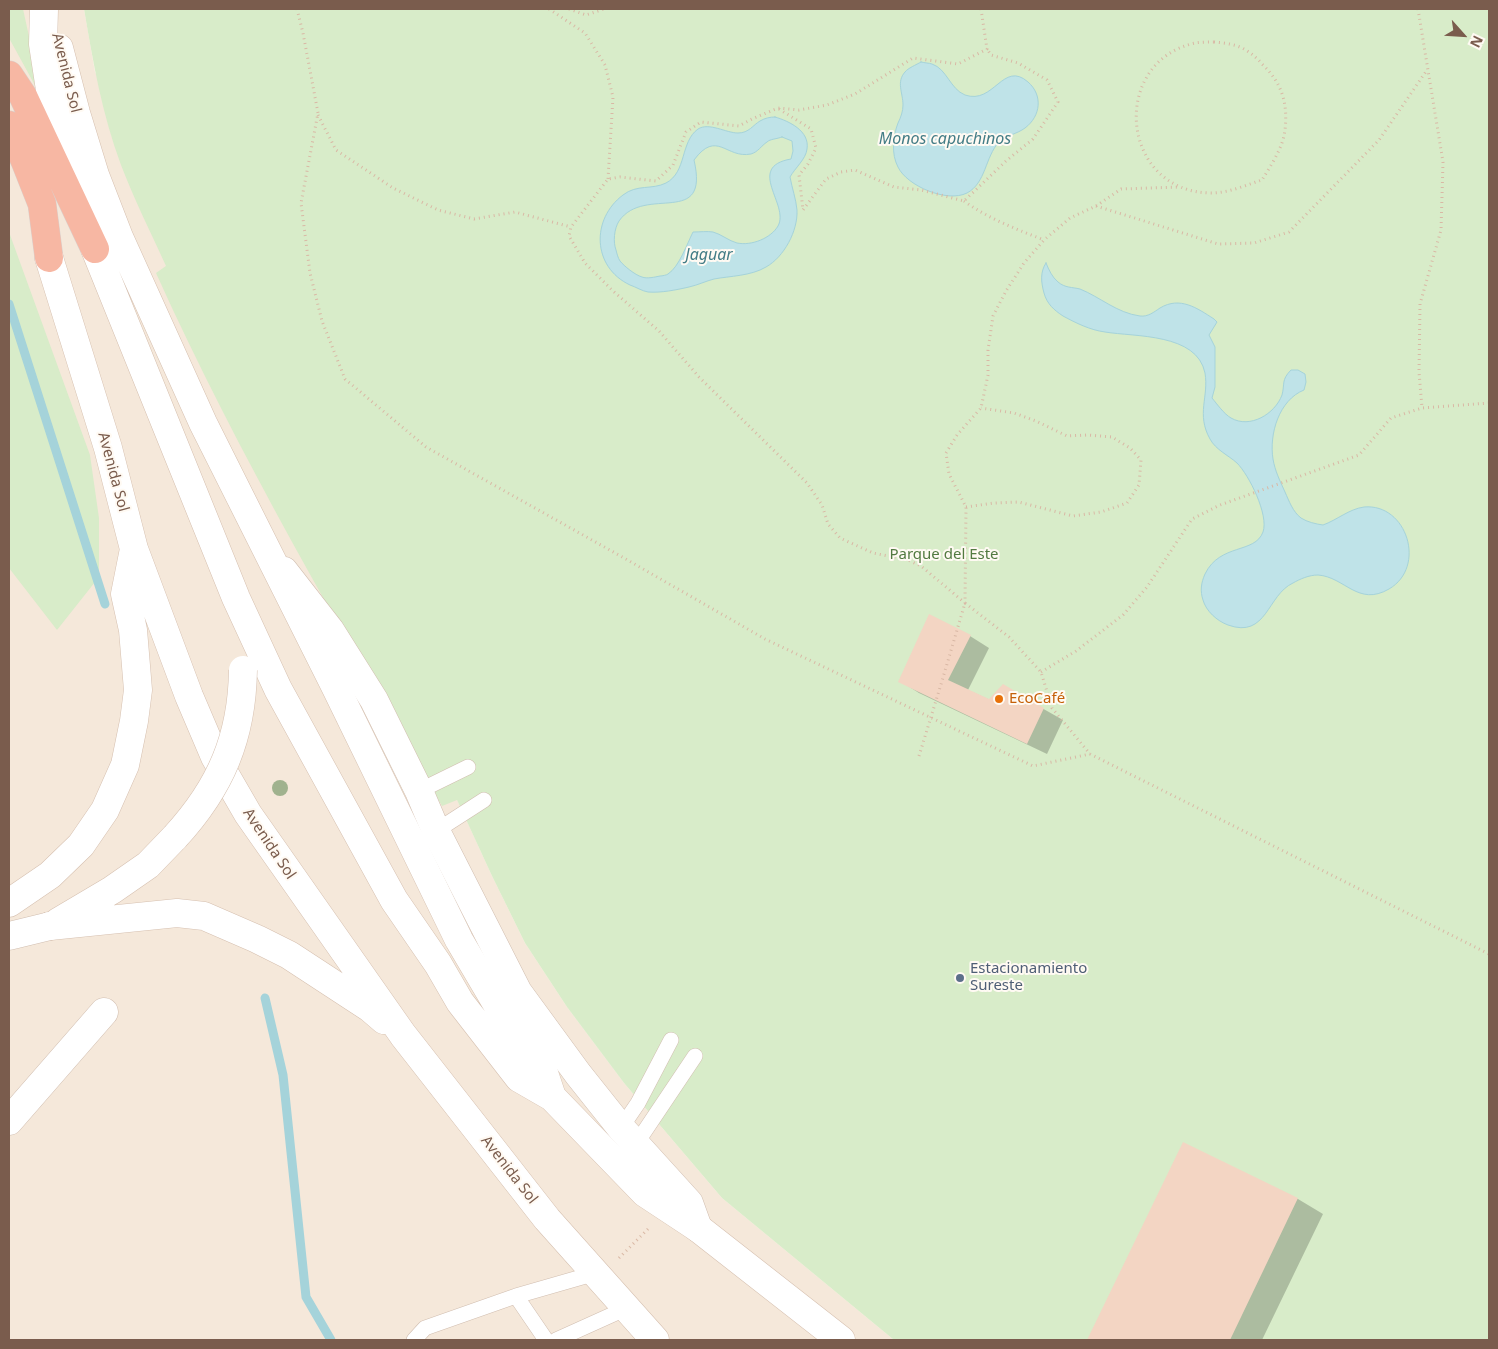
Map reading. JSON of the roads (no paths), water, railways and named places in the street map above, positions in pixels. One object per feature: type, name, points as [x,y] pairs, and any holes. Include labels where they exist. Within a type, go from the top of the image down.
[{"type":"highway","points":[[9,75],[23,96],[95,249]]},
{"type":"highway","points":[[9,125],[42,204],[49,258]]},
{"type":"highway","points":[[9,172],[49,258]]},
{"type":"main road","name":"Avenida Sol","points":[[44,9],[43,44],[51,96],[62,141],[97,221],[95,249],[236,598],[278,690],[394,900],[438,964],[460,1002],[518,1078],[552,1097],[645,1193],[698,1228],[841,1340]]},
{"type":"main road","name":"Avenida Sol","points":[[51,9],[76,113],[95,175],[119,237],[203,423],[459,940],[505,1018],[540,1064],[552,1097]]},
{"type":"main road","name":"Avenida Sol","points":[[49,258],[108,448],[134,549],[189,696],[215,757],[248,814],[403,1035],[547,1219],[605,1269],[627,1308],[655,1340]]},
{"type":"main road","name":"Avenida Sol","points":[[266,547],[335,638],[374,700],[419,791],[436,831],[518,992],[578,1074],[629,1136],[689,1203],[698,1228]]},
{"type":"main road","points":[[9,903],[50,875],[81,845],[105,810],[125,766],[138,690],[133,630],[125,594],[134,549]]},
{"type":"main road","points":[[50,926],[112,890],[148,865],[194,816],[212,791],[223,769],[239,718],[243,670],[236,598]]},
{"type":"main road","points":[[9,936],[50,926],[177,913],[204,916],[289,955],[370,1008],[403,1035]]},
{"type":"main road","points":[[9,1121],[104,1012]]},
{"type":"lane","points":[[419,791],[468,767]]},
{"type":"lane","points":[[436,831],[484,800]]},
{"type":"lane","points":[[629,1136],[638,1103],[671,1040]]},
{"type":"lane","points":[[629,1136],[695,1056]]},
{"type":"lane","points":[[414,1340],[425,1328],[516,1296],[605,1269]]},
{"type":"lane","points":[[516,1296],[546,1340]]},
{"type":"lane","points":[[556,1340],[627,1308]]},
{"type":"water","name":"Monos capuchinos","points":[[921,62],[931,64],[941,70],[956,88],[965,95],[975,96],[984,94],[1012,76],[1019,77],[1028,82],[1033,87],[1038,99],[1037,112],[1030,123],[1019,132],[999,142],[994,148],[978,183],[973,189],[959,196],[949,196],[928,191],[903,174],[896,162],[894,139],[903,107],[902,76],[910,68]]},
{"type":"water","name":"Jaguar","points":[[775,117],[792,124],[802,132],[807,143],[805,156],[790,177],[796,202],[797,218],[789,243],[779,257],[773,263],[754,272],[714,279],[668,291],[646,291],[630,285],[617,277],[608,267],[600,242],[601,229],[605,217],[613,205],[623,195],[634,189],[661,185],[673,178],[681,165],[688,141],[698,129],[702,127],[718,128],[733,133],[742,133],[762,120]],"holes":[[[782,137],[792,141],[793,151],[791,159],[778,163],[771,170],[770,178],[780,217],[778,226],[771,234],[761,240],[743,244],[713,232],[693,232],[676,266],[672,271],[663,276],[642,277],[620,261],[614,239],[619,221],[630,211],[644,206],[684,200],[693,193],[696,181],[694,160],[702,151],[716,146],[735,153],[751,154],[768,141]]]},
{"type":"water","points":[[1046,263],[1052,276],[1061,284],[1087,292],[1124,312],[1146,316],[1167,305],[1181,303],[1195,308],[1214,319],[1217,322],[1209,335],[1215,347],[1215,387],[1212,398],[1223,411],[1238,421],[1254,421],[1268,414],[1279,402],[1288,373],[1291,370],[1298,370],[1305,374],[1304,390],[1288,401],[1274,429],[1273,459],[1290,503],[1301,518],[1323,525],[1353,510],[1364,507],[1379,508],[1391,515],[1401,525],[1407,538],[1409,552],[1407,566],[1401,579],[1389,589],[1378,594],[1369,595],[1352,590],[1328,577],[1311,576],[1299,580],[1284,589],[1259,621],[1251,626],[1241,628],[1228,625],[1212,615],[1204,604],[1202,597],[1201,587],[1205,574],[1211,564],[1219,557],[1245,547],[1259,539],[1264,525],[1261,506],[1247,476],[1237,463],[1215,446],[1206,430],[1203,413],[1206,382],[1200,360],[1190,350],[1163,339],[1099,331],[1083,326],[1063,316],[1051,306],[1044,293],[1042,277]]},
{"type":"waterway","points":[[9,304],[105,604]]},
{"type":"waterway","points":[[265,998],[283,1075],[306,1297],[331,1340]]},
{"type":"place","name":"EcoCafé","points":[[999,699]]},
{"type":"place","name":"Estacionamiento Sureste","points":[[960,978]]},
{"type":"park label","name":"Parque del Este","points":[[944,555]]}]
